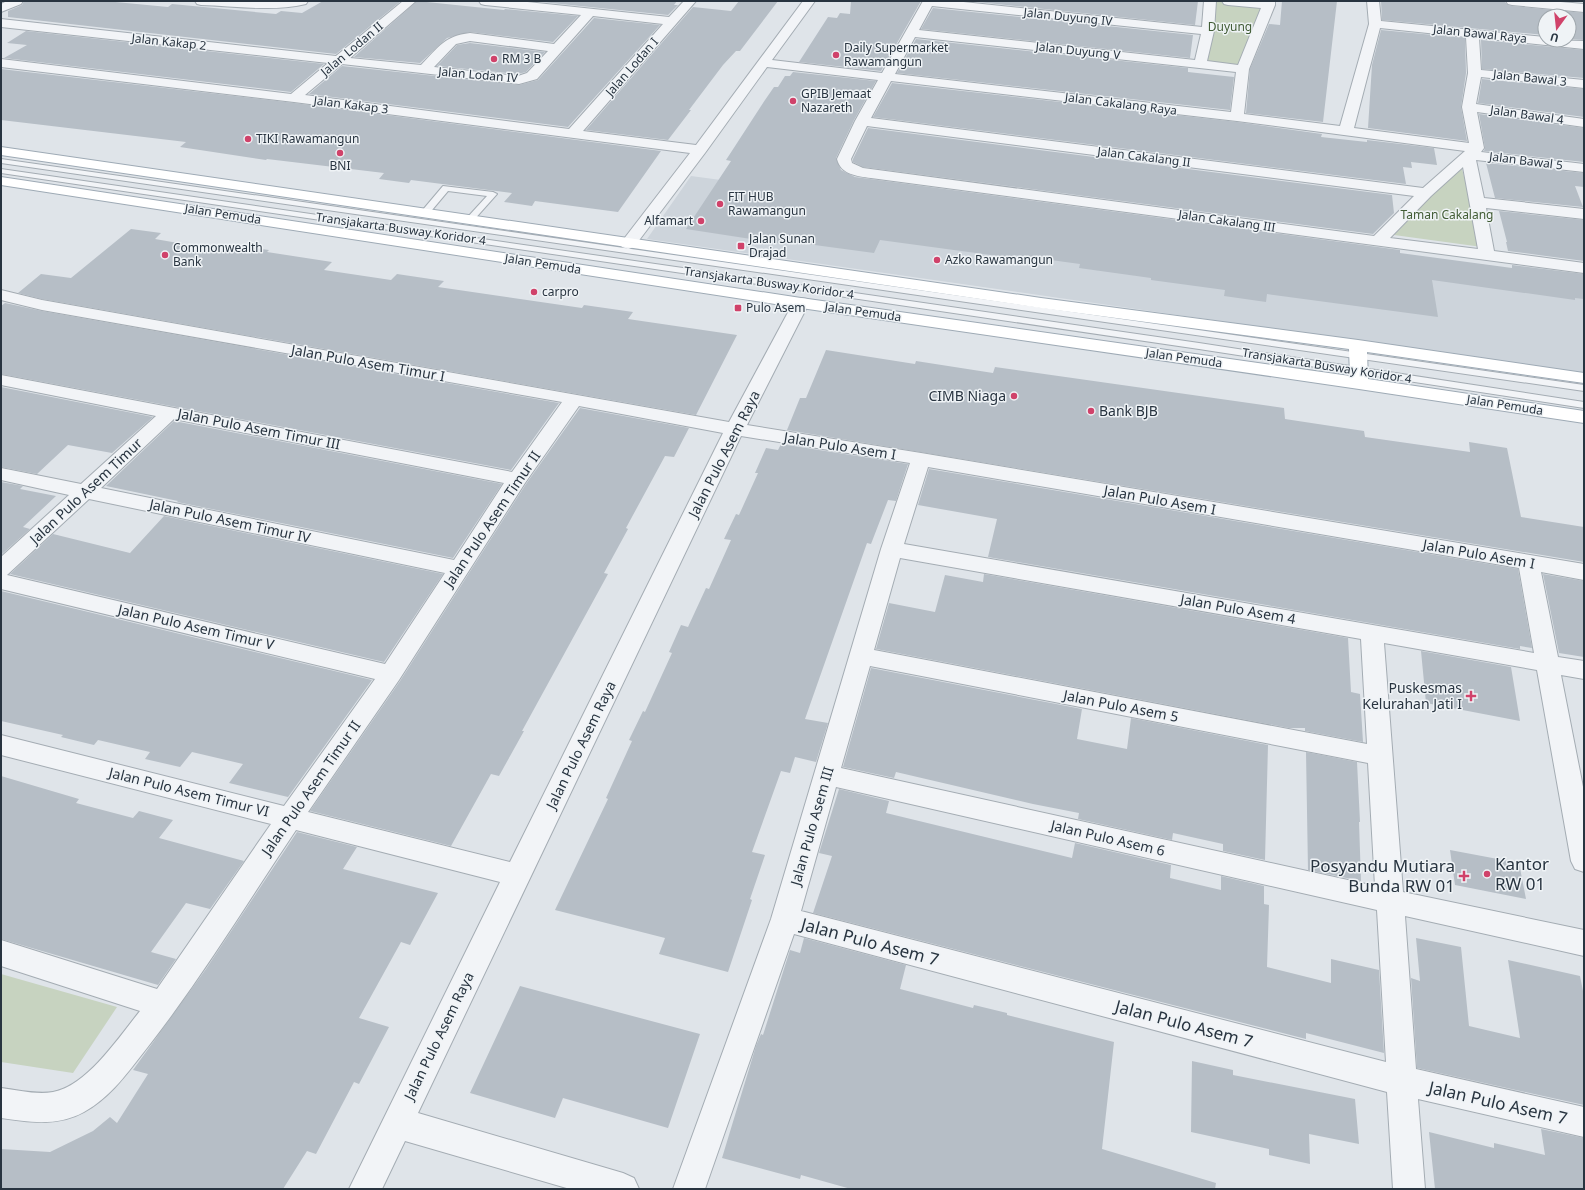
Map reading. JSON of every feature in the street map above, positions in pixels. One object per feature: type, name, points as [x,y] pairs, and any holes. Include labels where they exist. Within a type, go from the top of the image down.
[{"type":"main road","name":"Jalan Pemuda","points":[[1,151],[628,244],[1048,304],[1358,363],[1584,417]]},
{"type":"main road","name":"Jalan Pemuda","points":[[2,179],[801,303],[1358,363],[1584,378]]},
{"type":"street","points":[[1,8],[17,1]]},
{"type":"street","points":[[201,1],[280,4],[302,1]]},
{"type":"street","name":"Jalan Lodan II","points":[[294,98],[410,1]]},
{"type":"street","points":[[485,1],[673,21]]},
{"type":"street","name":"Jalan Lodan I","points":[[573,133],[690,1]]},
{"type":"street","points":[[628,244],[700,150],[809,1]]},
{"type":"street","points":[[1200,64],[1208,31],[1210,1]]},
{"type":"street","points":[[1228,1],[1269,3],[1244,69],[1237,117]]},
{"type":"street","points":[[1346,131],[1375,24],[1373,1]]},
{"type":"street","points":[[1512,1],[1584,8]]},
{"type":"street","points":[[862,121],[929,2]]},
{"type":"street","name":"Jalan Duyung IV","points":[[929,2],[1208,31]]},
{"type":"street","name":"Jalan Lodan IV","points":[[338,60],[519,80],[532,76],[590,12]]},
{"type":"street","name":"Jalan Kakap 2","points":[[1,23],[338,60]]},
{"type":"street","name":"Jalan Bawal Raya","points":[[1375,24],[1584,45]]},
{"type":"street","name":"Jalan Duyung V","points":[[912,32],[1244,69]]},
{"type":"street","points":[[1472,33],[1475,72],[1469,107],[1477,202],[1487,255]]},
{"type":"street","points":[[424,70],[452,41],[460,38],[470,37],[556,48]]},
{"type":"street","name":"Jalan Kakap 3","points":[[1,63],[294,98],[700,150]]},
{"type":"street","name":"Jalan Cakalang Raya","points":[[763,63],[1237,117],[1346,131],[1473,151]]},
{"type":"street","name":"Jalan Bawal 3","points":[[1475,72],[1584,84]]},
{"type":"street","name":"Jalan Bawal 4","points":[[1469,107],[1584,123]]},
{"type":"street","name":"Jalan Cakalang III","points":[[862,121],[844,158],[844,163],[848,168],[856,171],[1584,268]]},
{"type":"street","name":"Jalan Cakalang II","points":[[862,121],[1426,193]]},
{"type":"street","points":[[1378,241],[1426,193],[1473,151]]},
{"type":"street","name":"Jalan Bawal 5","points":[[1473,151],[1584,168]]},
{"type":"street","points":[[1477,202],[1584,214]]},
{"type":"street","name":"Jalan Pulo Asem Timur I","points":[[1,295],[42,305],[574,398],[735,429]]},
{"type":"street","name":"Jalan Pulo Asem Raya","points":[[365,1189],[735,429],[801,303]]},
{"type":"street","name":"Jalan Pulo Asem Timur III","points":[[1,380],[517,479]]},
{"type":"street","name":"Jalan Pulo Asem Timur II","points":[[1,1103],[40,1108],[53,1107],[72,1102],[88,1092],[104,1078],[163,1005],[290,817],[391,674],[458,568],[517,479],[574,398]]},
{"type":"street","name":"Jalan Pulo Asem Timur","points":[[1,569],[171,412]]},
{"type":"street","name":"Jalan Pulo Asem I","points":[[735,429],[921,459],[1584,572]]},
{"type":"street","name":"Jalan Pulo Asem III","points":[[689,1189],[785,919],[892,549],[921,459]]},
{"type":"street","name":"Jalan Pulo Asem Timur IV","points":[[1,474],[458,568]]},
{"type":"street","name":"Jalan Pulo Asem 4","points":[[892,549],[1584,670]]},
{"type":"street","points":[[1529,563],[1548,663],[1578,799],[1584,861]]},
{"type":"street","name":"Jalan Pulo Asem Timur V","points":[[1,580],[391,674]]},
{"type":"street","points":[[1372,632],[1409,1189]]},
{"type":"street","name":"Jalan Pulo Asem 5","points":[[861,656],[1380,756]]},
{"type":"street","name":"Jalan Pulo Asem Timur VI","points":[[1,745],[517,875]]},
{"type":"street","name":"Jalan Pulo Asem 6","points":[[826,775],[1584,943]]},
{"type":"street","name":"Jalan Pulo Asem 7","points":[[785,919],[1403,1081],[1584,1122]]},
{"type":"street","points":[[1,953],[163,1005]]},
{"type":"street","points":[[398,1123],[474,1144],[623,1189]]},
{"type":"lane","name":"Transjakarta Busway Koridor 4","points":[[1,161],[1243,340],[1584,405]]},
{"type":"lane","name":"Transjakarta Busway Koridor 4","points":[[2,179],[1358,363],[1584,388]]},
{"type":"lane","points":[[424,214],[446,188],[493,194],[469,220]]},
{"type":"shaded area","points":[[691,176],[1584,295],[1584,373],[647,239]]},
{"type":"green space","name":"Duyung","points":[[1216,1],[1259,6],[1261,9],[1240,65],[1200,61]]},
{"type":"green space","name":"Taman Cakalang","points":[[1461,165],[1482,247],[1394,235]]},
{"type":"green space","points":[[1,974],[117,1007],[73,1073],[1,1062]]},
{"type":"building","points":[[24,1],[105,1],[168,7],[172,4],[276,14],[281,11],[302,13],[323,1],[401,1],[336,54],[8,17],[8,11],[22,5]]},
{"type":"building","points":[[417,1],[578,16],[553,42],[470,32],[447,38],[420,63],[354,57]]},
{"type":"building","points":[[532,1],[677,1],[674,5],[678,5],[668,15]]},
{"type":"building","points":[[739,1],[778,1],[740,51],[736,51],[723,65],[668,140],[586,130],[693,7],[731,11]]},
{"type":"building","points":[[851,1],[921,1],[881,71],[799,62],[828,17],[837,18],[840,13],[850,14]]},
{"type":"building","points":[[968,1],[1198,1],[1195,25]]},
{"type":"building","points":[[1282,1],[1337,1],[1323,122],[1246,113],[1250,69],[1269,24],[1280,25]]},
{"type":"building","points":[[1381,1],[1497,1],[1505,2],[1512,6],[1537,8],[1537,34],[1382,20]]},
{"type":"building","points":[[933,8],[1193,35],[1190,58],[921,29]]},
{"type":"building","points":[[1577,12],[1584,13],[1584,40],[1577,40]]},
{"type":"building","points":[[594,18],[660,25],[568,127],[309,94],[342,66],[519,85],[538,80]]},
{"type":"building","points":[[1381,30],[1465,38],[1466,73],[1461,107],[1467,141],[1368,128],[1372,65]]},
{"type":"building","points":[[26,31],[324,64],[291,92],[4,58],[27,45],[7,43]]},
{"type":"building","points":[[916,39],[1188,68],[1188,72],[1234,77],[1230,110],[897,73]]},
{"type":"building","points":[[1481,40],[1537,45],[1537,48],[1584,50],[1584,78],[1482,69]]},
{"type":"building","points":[[470,43],[545,52],[526,72],[518,74],[437,66],[457,45]]},
{"type":"building","points":[[1,69],[294,103],[661,151],[618,212],[535,201],[532,206],[504,202],[512,193],[411,180],[409,183],[379,179],[384,173],[266,160],[180,147],[186,142],[1,120]]},
{"type":"building","points":[[793,72],[876,81],[854,120],[836,158],[841,170],[855,177],[1400,250],[1400,253],[1512,268],[1512,265],[1584,274],[1584,299],[1575,298],[1575,300],[1432,280],[1438,317],[1267,294],[1266,302],[1224,296],[1225,290],[1151,280],[1151,278],[1079,268],[1080,264],[1014,255],[1013,258],[880,240],[874,253],[785,241],[784,244],[686,229],[731,161],[726,160],[765,100],[774,87],[778,87],[785,76],[790,76]]},
{"type":"building","points":[[1482,79],[1584,89],[1584,117],[1478,103]]},
{"type":"building","points":[[892,83],[1237,122],[1322,134],[1321,137],[1367,142],[1367,140],[1434,148],[1437,165],[1411,162],[1412,168],[1403,167],[1406,184],[873,117]]},
{"type":"building","points":[[1479,114],[1584,128],[1584,162],[1484,151],[1485,148]]},
{"type":"building","points":[[868,128],[1392,195],[1394,213],[1373,234],[863,167],[853,162],[853,159]]},
{"type":"building","points":[[1486,163],[1584,173],[1584,187],[1575,186],[1583,207],[1495,198]]},
{"type":"building","points":[[1499,211],[1584,220],[1584,261],[1508,251]]},
{"type":"building","points":[[131,229],[161,233],[155,239],[224,251],[231,245],[269,250],[267,252],[332,262],[324,270],[391,280],[397,274],[444,281],[438,287],[582,308],[584,305],[633,312],[628,319],[737,335],[696,415],[42,299],[18,293],[41,274],[71,278]]},
{"type":"building","points":[[5,303],[42,311],[559,403],[511,470],[1,374],[1,306]]},
{"type":"building","points":[[826,350],[915,364],[916,361],[993,373],[995,367],[1284,408],[1285,419],[1364,431],[1365,437],[1470,452],[1469,442],[1507,448],[1521,517],[1584,527],[1584,562],[787,430],[800,398],[806,398]]},
{"type":"building","points":[[1,387],[153,417],[112,453],[68,445],[37,474],[1,467]]},
{"type":"building","points":[[580,408],[689,428],[674,457],[665,456],[626,528],[628,529],[604,573],[608,574],[499,776],[491,774],[451,846],[310,811],[400,681],[526,484]]},
{"type":"building","points":[[174,421],[502,484],[453,558],[177,502],[178,501],[106,486]]},
{"type":"building","points":[[781,444],[908,464],[896,501],[888,500],[871,544],[867,543],[805,719],[828,723],[816,762],[795,757],[790,773],[781,771],[752,852],[765,855],[728,972],[659,954],[665,938],[555,910],[608,799],[606,798],[632,741],[629,740],[643,711],[645,712],[672,653],[669,652],[681,625],[688,627],[706,588],[709,589],[731,540],[724,539],[736,514],[739,515],[758,473],[755,473],[766,448],[778,450]]},
{"type":"building","points":[[929,469],[1518,569],[1532,648],[1520,646],[1520,649],[988,557],[997,519],[918,505]]},
{"type":"building","points":[[1,482],[23,486],[20,489],[56,496],[23,527],[30,529],[1,555]]},
{"type":"building","points":[[164,516],[443,574],[384,662],[10,574],[53,534],[130,553]]},
{"type":"building","points":[[984,574],[1348,638],[1351,692],[1360,694],[1363,742],[1305,731],[1305,728],[1289,728],[876,649],[889,603],[935,612],[945,575],[983,582]]},
{"type":"building","points":[[1543,574],[1584,581],[1584,657],[1559,653]]},
{"type":"building","points":[[1,591],[372,680],[288,797],[229,783],[243,764],[192,752],[180,767],[145,759],[150,752],[98,740],[94,745],[61,737],[63,735],[1,721]]},
{"type":"building","points":[[1421,651],[1511,667],[1520,721],[1426,703]]},
{"type":"building","points":[[871,668],[1082,709],[1077,739],[1127,749],[1131,718],[1268,745],[1265,860],[1223,851],[1223,844],[1173,833],[1172,840],[1078,819],[1079,813],[1033,804],[896,772],[894,778],[843,767]]},
{"type":"building","points":[[1306,752],[1357,762],[1361,881],[1308,870]]},
{"type":"building","points":[[1,776],[79,799],[76,803],[133,818],[139,811],[173,820],[159,838],[244,861],[210,909],[186,903],[151,952],[176,959],[158,985],[1,939]]},
{"type":"building","points":[[839,789],[889,801],[886,813],[1072,858],[1075,843],[1171,865],[1170,878],[1221,890],[1221,876],[1264,886],[1264,904],[1269,905],[1267,967],[1331,983],[1331,959],[1379,970],[1384,1053],[1306,1033],[1306,1039],[813,913],[832,856],[819,853]]},
{"type":"building","points":[[297,832],[357,847],[343,869],[438,893],[410,945],[401,942],[359,1018],[389,1027],[359,1084],[354,1082],[316,1154],[307,1151],[283,1189],[1,1189],[1,1149],[50,1152],[93,1131],[110,1117],[117,1123],[148,1074],[133,1070],[206,969]]},
{"type":"building","name":"Kantor RW 01","points":[[1450,850],[1519,863],[1526,899],[1455,885]]},
{"type":"building","points":[[804,938],[906,965],[900,989],[973,1008],[974,1005],[1007,1013],[1007,1015],[1114,1042],[1102,1149],[1216,1183],[1215,1189],[851,1189],[801,1175],[800,1179],[722,1158],[756,1046],[761,1034],[763,1035],[790,950],[800,953]]},
{"type":"building","points":[[1416,938],[1461,947],[1469,1026],[1520,1038],[1508,960],[1580,976],[1584,996],[1584,1105],[1417,1068],[1411,978],[1420,981]]},
{"type":"building","points":[[520,986],[700,1034],[668,1128],[563,1098],[555,1118],[470,1093]]},
{"type":"building","points":[[1192,1061],[1233,1070],[1233,1075],[1355,1099],[1359,1144],[1309,1134],[1310,1164],[1269,1155],[1269,1149],[1191,1132]]},
{"type":"building","points":[[1541,1129],[1584,1138],[1584,1189],[1435,1189],[1429,1132],[1494,1148],[1494,1143],[1545,1155]]},
{"type":"place","name":"Daily Supermarket Rawamangun","points":[[836,55]]},
{"type":"place","name":"RM 3 B","points":[[494,59]]},
{"type":"place","name":"GPIB Jemaat Nazareth","points":[[793,101]]},
{"type":"place","name":"TIKI Rawamangun","points":[[248,139]]},
{"type":"place","name":"BNI","points":[[340,153]]},
{"type":"place","name":"FIT HUB Rawamangun","points":[[720,204]]},
{"type":"place","name":"Alfamart","points":[[701,221]]},
{"type":"place","name":"Jalan Sunan Drajad","points":[[741,246]]},
{"type":"place","name":"Commonwealth Bank","points":[[165,255]]},
{"type":"place","name":"Azko Rawamangun","points":[[937,260]]},
{"type":"place","name":"carpro","points":[[534,292]]},
{"type":"place","name":"Pulo Asem","points":[[738,308]]},
{"type":"place","name":"CIMB Niaga","points":[[1014,396]]},
{"type":"place","name":"Bank BJB","points":[[1091,411]]},
{"type":"place","name":"Puskesmas Kelurahan Jati I","points":[[1471,696]]},
{"type":"place","name":"Kantor RW 01","points":[[1487,874]]},
{"type":"place","name":"Posyandu Mutiara Bunda RW 01","points":[[1464,876]]}]
